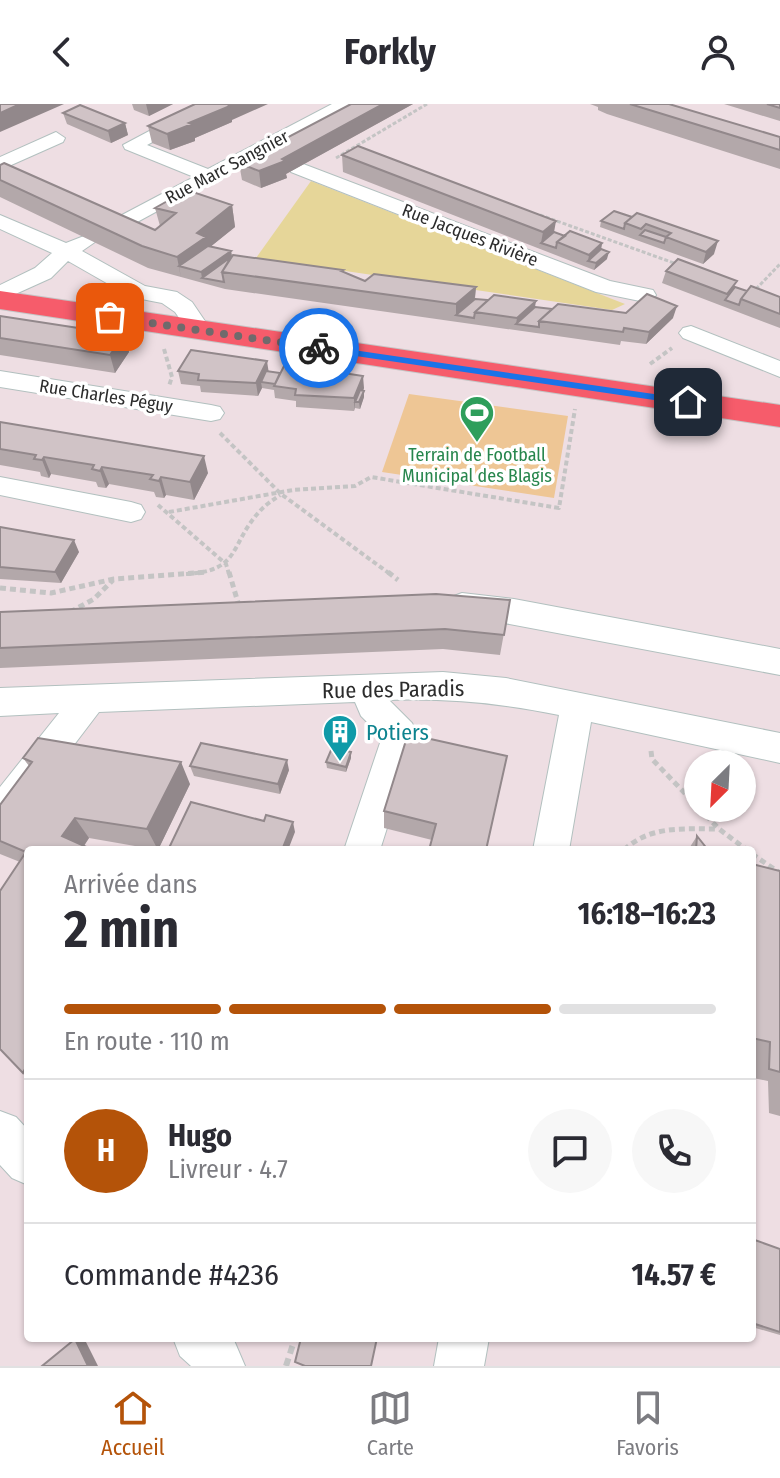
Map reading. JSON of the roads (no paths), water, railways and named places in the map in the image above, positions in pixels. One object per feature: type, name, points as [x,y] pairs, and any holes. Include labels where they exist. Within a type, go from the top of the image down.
[{"type":"main road","points":[[0,300],[780,416]]},
{"type":"street","points":[[209,176],[132,145],[214,104]]},
{"type":"street","name":"Rue Marc Sangnier","points":[[110,229],[345,104]]},
{"type":"street","points":[[0,164],[56,138]]},
{"type":"street","name":"Rue Jacques Rivière","points":[[256,152],[604,287],[645,295]]},
{"type":"street","points":[[0,221],[66,251],[139,292],[169,297],[184,307],[199,330]]},
{"type":"street","points":[[0,294],[43,273],[66,251],[90,239]]},
{"type":"street","points":[[691,333],[780,370]]},
{"type":"street","name":"Rue Charles Péguy","points":[[0,379],[211,413]]},
{"type":"street","points":[[0,486],[120,510]]},
{"type":"street","points":[[426,602],[514,611],[780,662]]},
{"type":"street","name":"Rue des Paradis","points":[[0,702],[443,685],[506,691],[780,748]]},
{"type":"street","points":[[363,846],[400,733],[373,706],[368,688]]},
{"type":"street","points":[[0,814],[90,699]]},
{"type":"street","points":[[555,846],[577,706]]},
{"type":"street","points":[[0,1133],[24,1158]]},
{"type":"street","points":[[202,1342],[215,1355],[220,1366]]},
{"type":"street","points":[[459,1366],[463,1342]]},
{"type":"place","name":"Terrain de Football Municipal des Blagis","points":[[477,444]]},
{"type":"place","name":"Potiers","points":[[340,763]]}]
